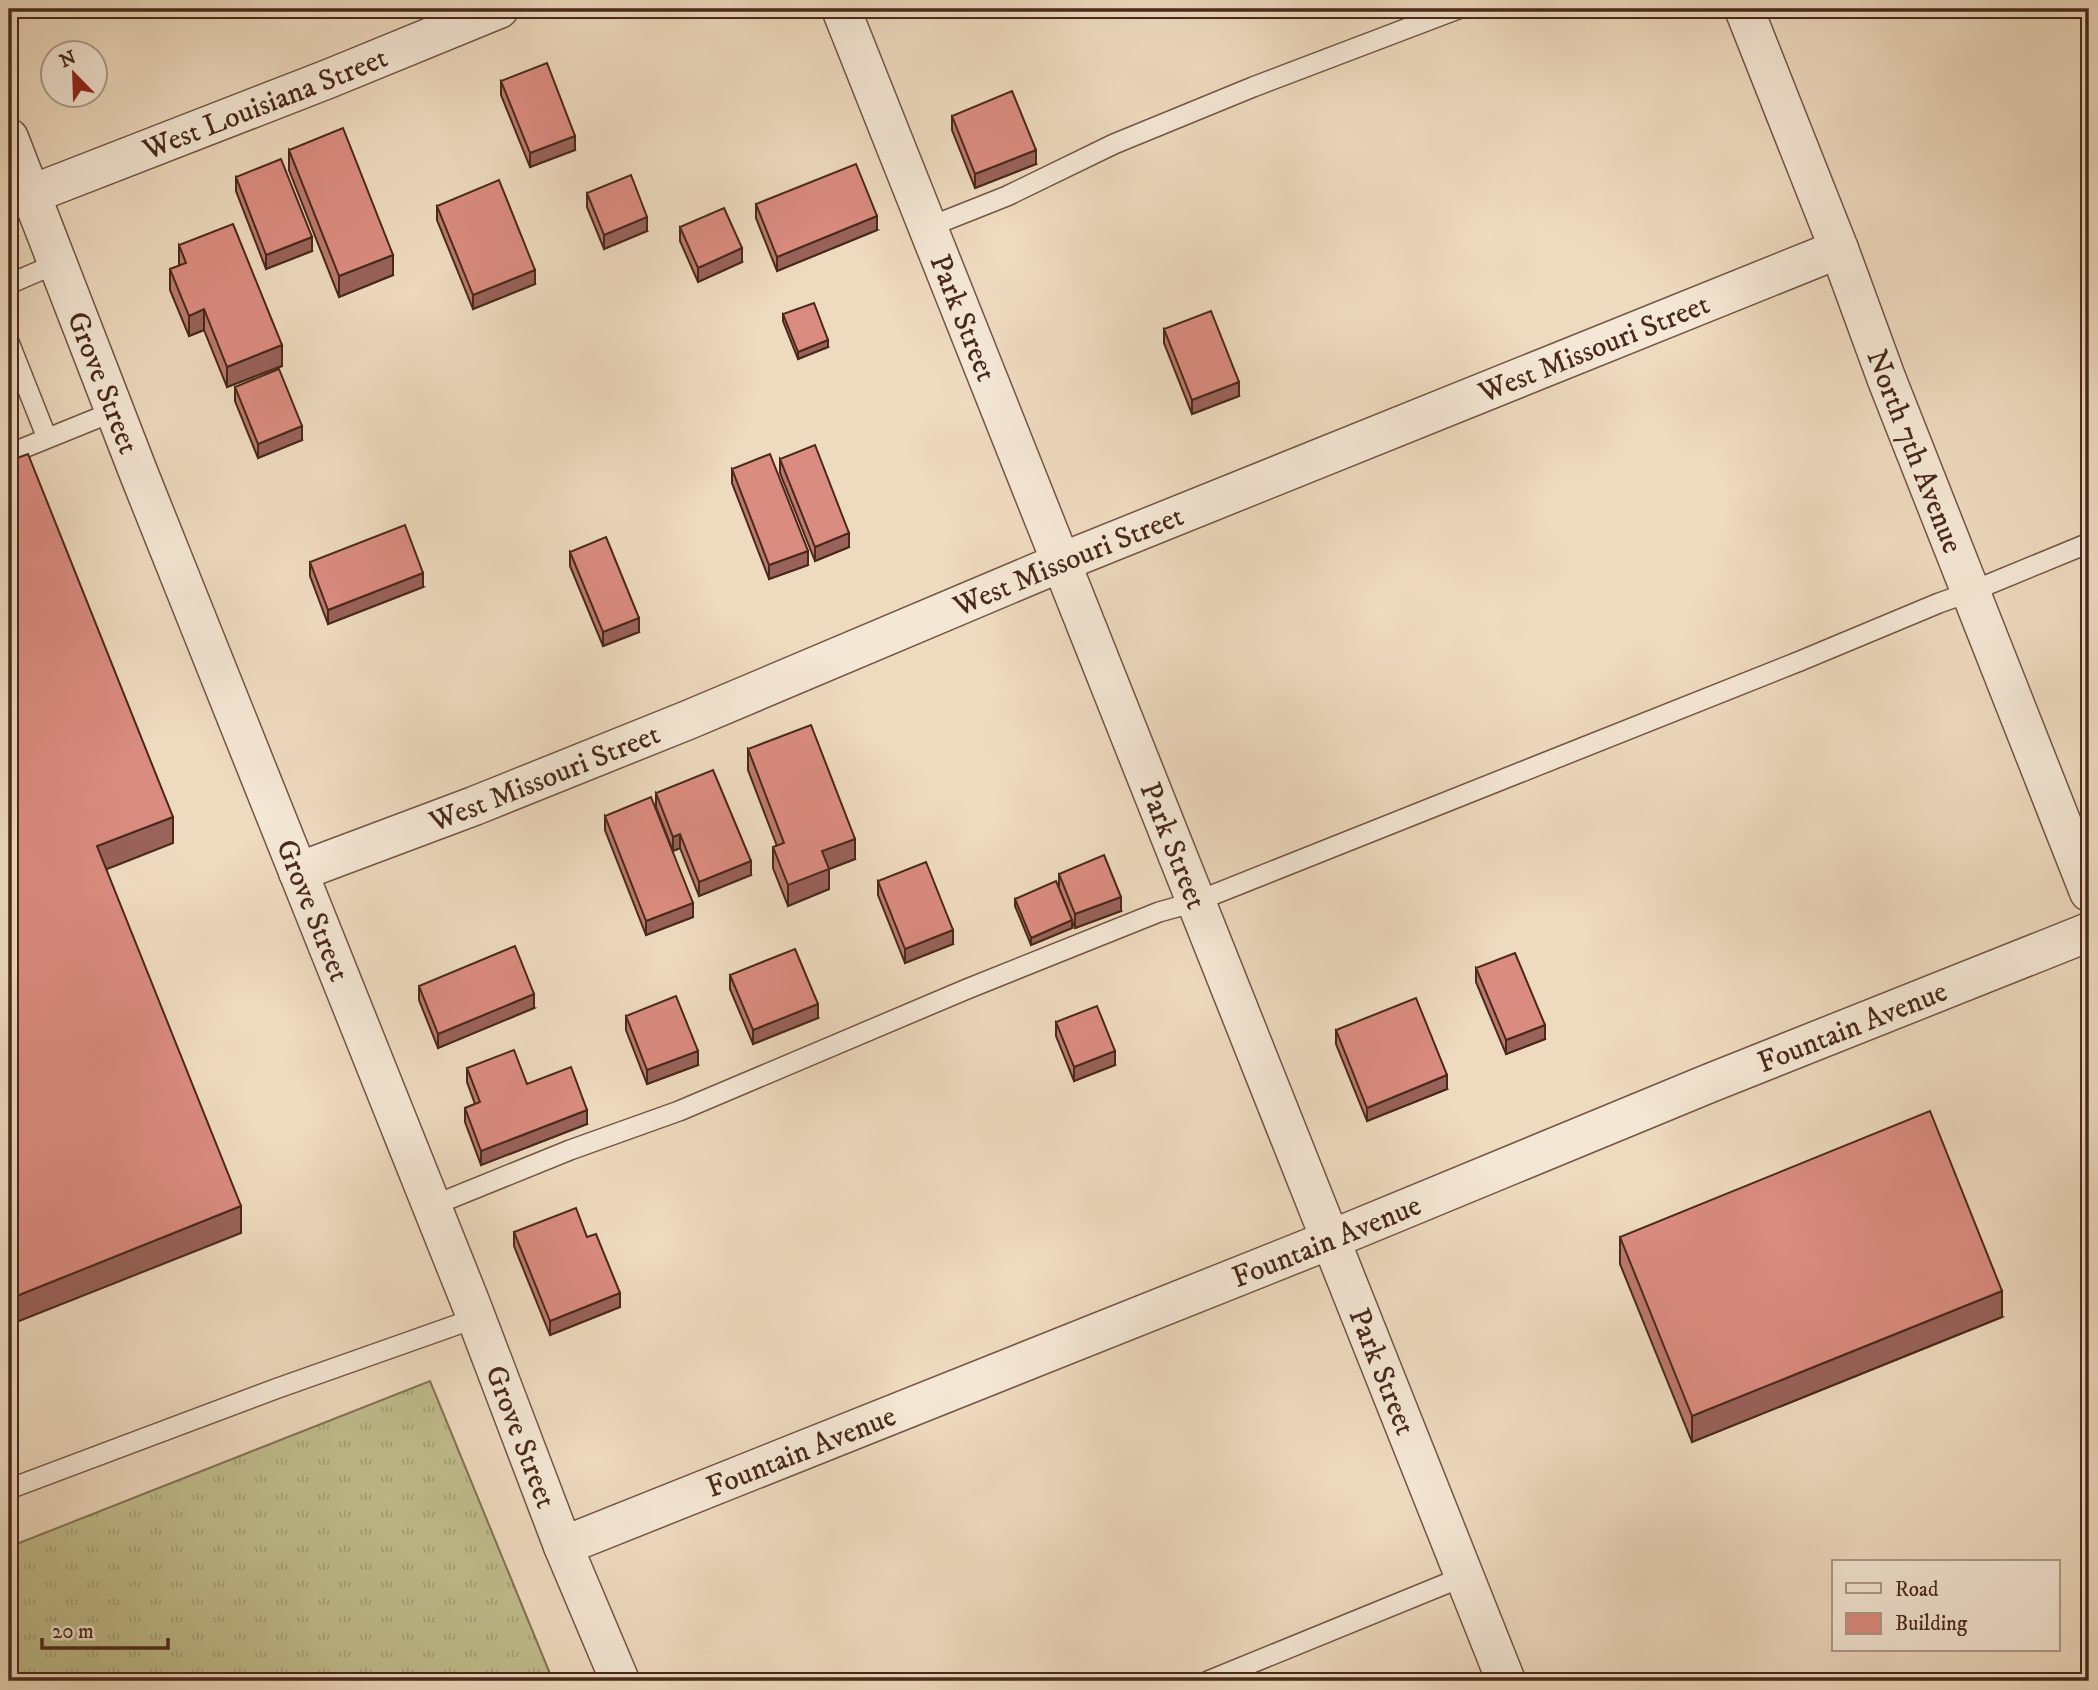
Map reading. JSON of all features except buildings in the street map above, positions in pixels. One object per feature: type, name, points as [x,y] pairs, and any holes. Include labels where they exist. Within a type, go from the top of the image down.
[{"type":"street","name":"West Louisiana Street","points":[[32,194],[328,79],[499,9]]},
{"type":"street","name":"Park Street","points":[[841,9],[1506,1681]]},
{"type":"street","name":"North 7th Avenue","points":[[1744,9],[2089,892]]},
{"type":"street","name":"Grove Street","points":[[9,138],[432,1206],[563,1546],[620,1681]]},
{"type":"street","name":"West Missouri Street","points":[[298,872],[474,806],[675,725],[1062,562],[1839,249]]},
{"type":"street","name":"Fountain Avenue","points":[[563,1546],[1332,1239],[1710,1083],[2089,932]]},
{"type":"lane","points":[[929,227],[1007,196],[1114,144],[1253,87],[1458,9]]},
{"type":"lane","points":[[9,284],[58,263]]},
{"type":"lane","points":[[9,342],[47,438]]},
{"type":"lane","points":[[9,454],[115,411]]},
{"type":"lane","points":[[432,1206],[569,1150],[679,1111],[992,978],[1159,912],[1195,902],[2089,543]]},
{"type":"lane","points":[[9,1489],[278,1388],[476,1318]]},
{"type":"lane","points":[[1208,1681],[1465,1576]]},
{"type":"green space","points":[[430,1381],[553,1681],[9,1681],[9,1547]]}]
